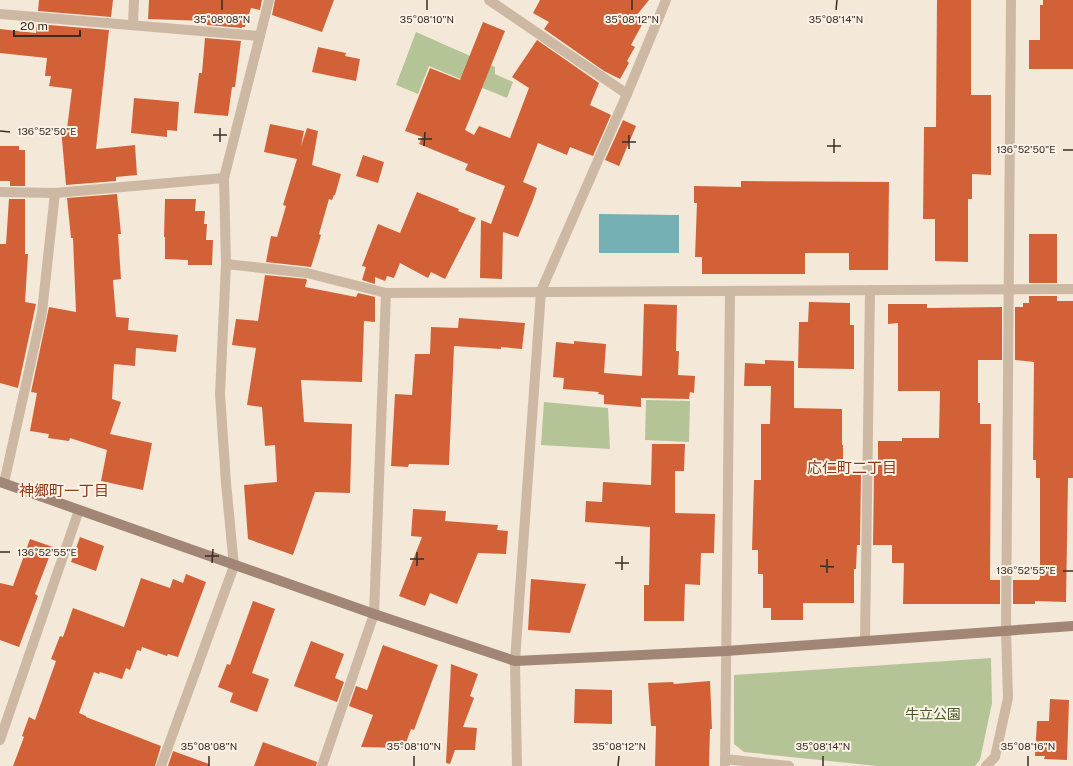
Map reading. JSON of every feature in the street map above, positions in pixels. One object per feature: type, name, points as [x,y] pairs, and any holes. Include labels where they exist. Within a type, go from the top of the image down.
[{"type":"street","points":[[133,25],[134,0]]},
{"type":"street","points":[[161,766],[234,566],[226,483],[220,394],[226,264],[224,178],[270,0]]},
{"type":"street","points":[[489,0],[627,94]]},
{"type":"street","points":[[517,766],[515,661],[541,292],[666,0]]},
{"type":"street","points":[[986,766],[995,757],[1008,698],[1006,631],[1011,0]]},
{"type":"street","points":[[0,14],[260,36]]},
{"type":"street","points":[[0,192],[55,193],[224,178]]},
{"type":"street","points":[[55,193],[42,312],[2,483],[234,566],[515,661],[726,651],[1073,626]]},
{"type":"street","points":[[226,264],[307,273],[386,293],[1009,290],[1073,288]]},
{"type":"street","points":[[865,641],[870,290]]},
{"type":"street","points":[[730,291],[725,763],[789,766]]},
{"type":"street","points":[[322,766],[374,614],[386,293]]},
{"type":"street","points":[[0,740],[79,510]]},
{"type":"green space","points":[[416,32],[495,67],[495,74],[513,82],[507,98],[429,66],[418,94],[396,85]]},
{"type":"green space","points":[[646,400],[690,401],[689,442],[645,440]]},
{"type":"green space","points":[[544,402],[608,408],[610,449],[541,445]]},
{"type":"green space","name":"牛立公園","points":[[991,658],[992,703],[980,760],[975,766],[877,766],[744,752],[734,744],[734,675]]},
{"type":"water","points":[[599,214],[679,215],[679,253],[599,253]]},
{"type":"building","points":[[39,0],[113,0],[111,17],[38,11]]},
{"type":"building","points":[[149,0],[262,0],[260,10],[251,8],[245,27],[242,28],[207,25],[207,21],[148,19]]},
{"type":"building","points":[[275,0],[334,0],[322,32],[272,15]]},
{"type":"building","points":[[540,0],[649,0],[636,16],[644,21],[631,45],[635,47],[627,61],[629,63],[620,79],[604,71],[544,29],[549,22],[533,13]]},
{"type":"building","points":[[937,0],[971,0],[971,95],[991,95],[991,175],[972,174],[972,199],[968,199],[968,262],[935,261],[935,219],[923,219],[924,127],[936,127]]},
{"type":"building","points":[[1043,0],[1073,0],[1073,69],[1029,69],[1029,40],[1040,40],[1040,5],[1043,5]]},
{"type":"building","points":[[483,22],[505,31],[465,130],[474,135],[479,126],[510,138],[529,88],[512,77],[537,40],[599,83],[590,105],[611,115],[593,156],[570,147],[567,155],[538,143],[523,182],[537,188],[533,200],[518,237],[503,232],[502,279],[480,278],[481,220],[491,224],[505,186],[465,170],[468,164],[419,144],[422,137],[405,131],[430,68],[460,80]]},
{"type":"building","points":[[37,24],[109,30],[96,149],[135,145],[137,175],[116,177],[116,181],[66,185],[61,128],[67,129],[72,89],[49,86],[51,76],[45,76],[47,58],[0,53],[0,29],[36,33]]},
{"type":"building","points":[[205,38],[241,41],[235,87],[232,87],[228,116],[194,113],[199,73],[202,73]]},
{"type":"building","points":[[318,47],[346,53],[345,56],[360,59],[356,81],[312,72]]},
{"type":"building","points":[[134,98],[179,102],[177,131],[167,130],[167,137],[131,133]]},
{"type":"building","points":[[623,120],[636,126],[619,166],[605,160]]},
{"type":"building","points":[[270,124],[304,131],[301,146],[307,128],[318,131],[312,165],[341,174],[335,195],[332,200],[329,199],[319,234],[321,235],[311,267],[266,262],[271,236],[277,237],[286,206],[283,205],[297,159],[264,152]]},
{"type":"building","points":[[0,146],[19,146],[19,150],[25,150],[25,186],[10,186],[10,181],[0,181]]},
{"type":"building","points":[[363,155],[384,162],[378,183],[356,176]]},
{"type":"building","points":[[741,181],[889,182],[888,270],[849,270],[849,253],[805,253],[805,274],[702,274],[702,257],[695,257],[697,203],[694,203],[694,186],[741,187]]},
{"type":"building","points":[[417,192],[459,209],[458,211],[476,218],[445,279],[431,272],[428,278],[400,263],[394,278],[387,276],[385,281],[375,277],[375,284],[362,280],[366,267],[362,266],[378,224],[400,233]]},
{"type":"building","points":[[117,194],[121,234],[118,234],[121,279],[113,280],[116,317],[129,318],[128,330],[178,335],[176,352],[136,348],[135,366],[114,364],[112,399],[121,402],[110,434],[152,443],[143,490],[101,481],[107,450],[70,438],[69,441],[48,438],[49,434],[30,431],[37,393],[31,392],[49,307],[76,312],[73,238],[71,238],[67,198]]},
{"type":"building","points":[[9,199],[25,199],[25,254],[28,254],[25,302],[36,304],[18,388],[0,383],[0,244],[6,244]]},
{"type":"building","points":[[165,199],[196,199],[195,211],[205,211],[204,224],[207,224],[206,240],[213,240],[212,265],[188,265],[188,260],[165,259]]},
{"type":"building","points":[[1029,234],[1057,234],[1057,283],[1029,283]]},
{"type":"building","points":[[265,275],[306,279],[305,287],[356,297],[358,293],[375,297],[375,322],[364,321],[362,382],[301,380],[304,422],[352,424],[350,493],[315,492],[293,555],[248,539],[244,485],[277,482],[275,445],[265,446],[262,407],[247,405],[256,348],[232,345],[236,319],[258,321]]},
{"type":"building","points":[[1029,296],[1057,296],[1057,301],[1073,301],[1073,478],[1068,478],[1066,602],[1035,601],[1035,604],[1013,604],[1013,580],[1039,580],[1040,578],[1040,478],[1036,478],[1036,460],[1033,460],[1034,362],[1015,360],[1015,307],[1023,307],[1023,303],[1029,303]]},
{"type":"building","points":[[809,302],[850,303],[850,325],[854,325],[854,369],[798,368],[799,322],[808,322]]},
{"type":"building","points":[[644,304],[677,305],[676,351],[679,351],[678,375],[695,376],[694,393],[690,392],[689,399],[641,398],[641,407],[604,404],[604,395],[598,394],[599,392],[563,389],[564,378],[553,377],[556,342],[574,344],[574,341],[606,344],[604,373],[642,376]]},
{"type":"building","points":[[888,304],[927,304],[927,308],[1002,307],[1002,360],[978,360],[978,403],[980,403],[980,424],[991,424],[990,580],[1000,580],[1000,604],[903,604],[904,563],[892,563],[892,545],[873,545],[874,474],[878,474],[878,441],[902,441],[902,438],[939,438],[940,391],[898,391],[898,323],[888,324]]},
{"type":"building","points":[[459,318],[525,323],[522,349],[454,346],[449,465],[409,464],[408,467],[391,466],[395,394],[412,395],[415,354],[430,354],[431,327],[458,328]]},
{"type":"building","points":[[765,360],[794,361],[794,408],[842,409],[843,474],[861,474],[860,545],[857,545],[856,569],[854,569],[854,603],[803,603],[803,620],[771,620],[771,608],[763,608],[763,574],[758,574],[758,550],[752,550],[754,480],[761,480],[761,424],[770,424],[771,386],[744,386],[745,363],[765,364]]},
{"type":"building","points":[[652,444],[685,444],[684,471],[675,471],[675,513],[715,514],[714,553],[701,553],[700,585],[685,584],[684,621],[644,621],[644,585],[649,585],[650,527],[585,522],[586,501],[602,502],[603,482],[651,485]]},
{"type":"building","points":[[413,509],[446,511],[445,521],[498,525],[497,530],[508,531],[506,554],[478,553],[457,604],[430,593],[425,606],[399,596],[422,537],[411,536]]},
{"type":"building","points":[[80,537],[104,546],[96,571],[71,562]]},
{"type":"building","points":[[30,539],[53,547],[35,594],[38,596],[19,647],[0,640],[0,583],[13,586]]},
{"type":"building","points":[[186,574],[206,582],[178,657],[168,654],[167,656],[142,647],[141,651],[137,650],[130,670],[126,668],[122,679],[100,672],[99,674],[94,672],[79,713],[161,746],[155,766],[13,766],[24,737],[22,736],[29,717],[35,720],[56,661],[51,659],[60,636],[63,637],[73,608],[124,627],[141,578],[170,588],[173,579],[183,583]]},
{"type":"building","points":[[531,579],[586,584],[570,633],[528,630]]},
{"type":"building","points":[[253,601],[275,609],[252,673],[269,679],[257,712],[230,702],[233,693],[218,687],[227,664],[230,665]]},
{"type":"building","points":[[311,641],[344,654],[335,678],[344,682],[337,702],[294,686]]},
{"type":"building","points":[[383,645],[438,665],[414,730],[411,729],[404,748],[361,747],[373,715],[349,706],[356,686],[367,690]]},
{"type":"building","points":[[451,664],[478,674],[470,696],[474,698],[463,727],[477,728],[475,750],[455,750],[450,764],[446,763]]},
{"type":"building","points":[[710,681],[712,729],[710,729],[709,766],[655,766],[656,726],[651,726],[648,683],[673,682],[674,684]]},
{"type":"building","points":[[575,689],[612,690],[612,724],[574,723]]},
{"type":"building","points":[[1050,699],[1069,700],[1067,760],[1044,759],[1045,756],[1035,756],[1037,721],[1049,721]]},
{"type":"building","points":[[263,742],[317,762],[316,766],[254,766]]},
{"type":"building","points":[[173,751],[209,764],[209,766],[168,766]]},
{"type":"district","name":"応仁町二丁目","points":[[852,468]]},
{"type":"district","name":"神郷町一丁目","points":[[64,491]]}]
